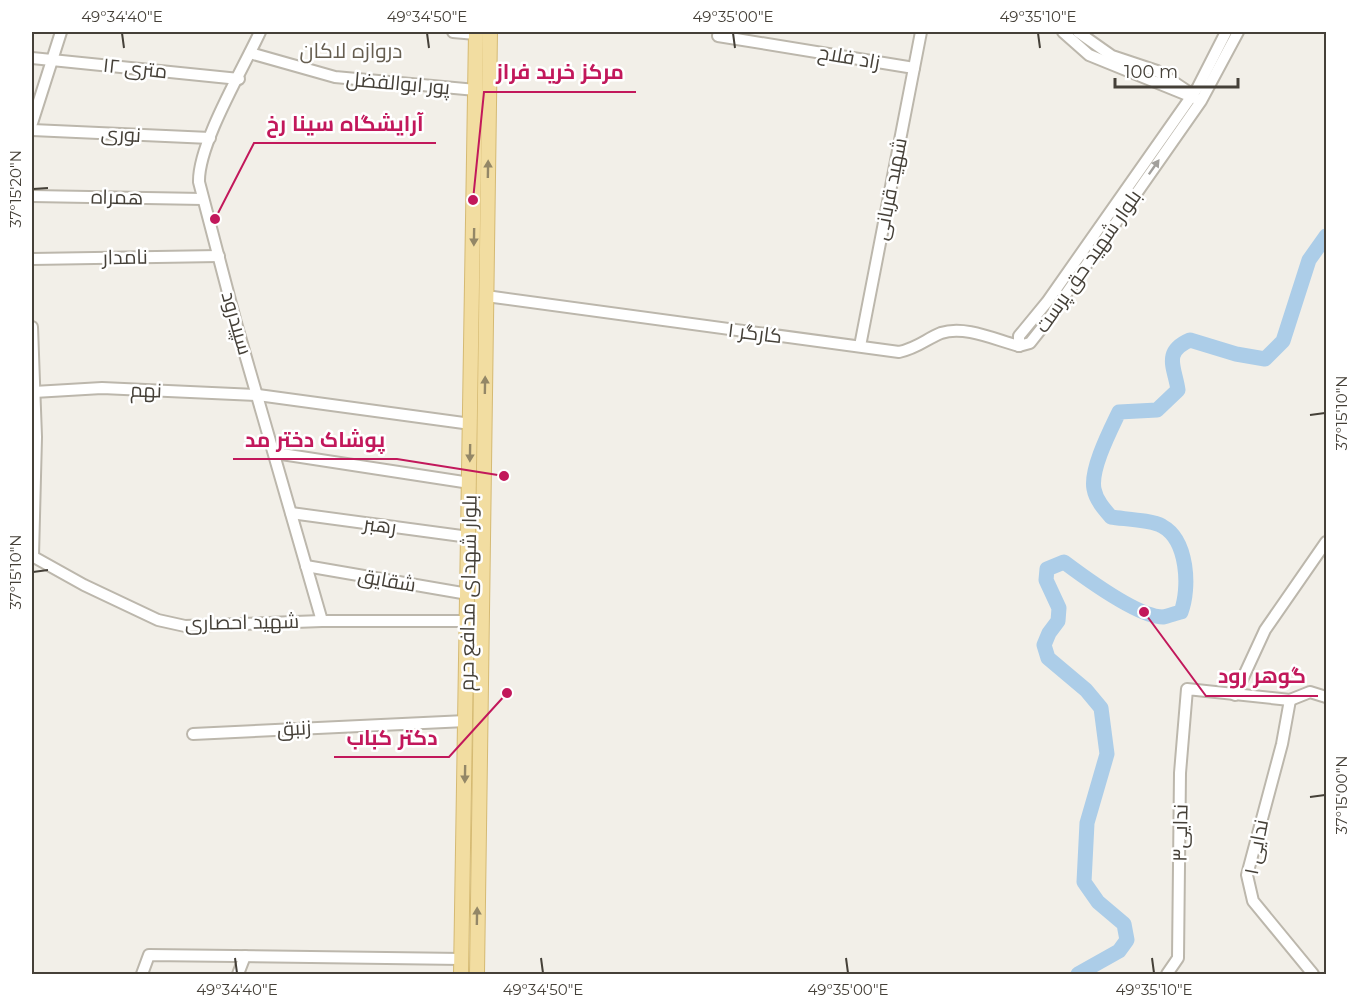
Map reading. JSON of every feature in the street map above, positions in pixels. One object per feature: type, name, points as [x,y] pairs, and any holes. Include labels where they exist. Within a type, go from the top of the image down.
[{"type":"main road","name":"بلوار شهدای مدافع حرم","points":[[461,975],[468,594],[475,567],[469,537],[476,90],[481,32]]},
{"type":"main road","name":"بلوار شهدای مدافع حرم","points":[[477,975],[475,567],[486,296],[481,32]]},
{"type":"street","points":[[32,123],[61,32]]},
{"type":"street","name":"سپیدرود","points":[[260,32],[210,138],[199,173],[202,199],[322,621]]},
{"type":"street","points":[[453,32],[481,32]]},
{"type":"street","name":"زاد فلاح","points":[[719,32],[718,36],[914,68]]},
{"type":"street","name":"شهید قربانی","points":[[860,346],[921,32]]},
{"type":"street","points":[[1064,32],[1089,55],[1149,72],[1188,89],[1196,98]]},
{"type":"street","points":[[1078,32],[1116,62]]},
{"type":"street","name":"بلوار شهید حق پرست","points":[[1196,98],[1226,32]]},
{"type":"street","name":"بلوار شهید حق پرست","points":[[1019,346],[1019,336],[1102,233],[1196,98],[1238,32]]},
{"type":"street","name":"پور ابوالفضل","points":[[250,53],[335,77],[476,90]]},
{"type":"street","name":"۱۲ متری","points":[[32,58],[239,79]]},
{"type":"street","name":"نوری","points":[[32,130],[210,138]]},
{"type":"street","name":"همراه","points":[[32,195],[202,199]]},
{"type":"street","name":"نامدار","points":[[32,259],[219,256]]},
{"type":"street","name":"کارگر ۱","points":[[486,296],[899,352],[916,348],[941,333],[961,331],[1019,346]]},
{"type":"street","points":[[32,327],[34,392],[32,556]]},
{"type":"street","name":"نهم","points":[[34,392],[102,388],[258,395],[471,424]]},
{"type":"street","points":[[275,453],[470,483]]},
{"type":"street","name":"رهبر","points":[[291,513],[469,537]]},
{"type":"street","points":[[1326,542],[1264,630],[1235,695],[1290,700],[1310,692],[1326,697]]},
{"type":"street","name":"شهید احصاری","points":[[32,556],[84,585],[158,620],[185,626],[322,621],[468,621]]},
{"type":"street","name":"شقایق","points":[[306,566],[468,594]]},
{"type":"street","name":"ندایی۳","points":[[1167,975],[1178,958],[1180,773],[1187,689],[1235,695]]},
{"type":"street","name":"ندایی ۱","points":[[1290,700],[1282,744],[1247,875],[1253,901],[1313,975]]},
{"type":"street","name":"زنبق","points":[[193,734],[466,720]]},
{"type":"street","points":[[142,975],[149,955],[462,959]]},
{"type":"street","points":[[238,975],[245,956]]},
{"type":"waterway","points":[[1078,974],[1119,951],[1127,940],[1124,924],[1098,902],[1084,882],[1087,823],[1107,754],[1101,708],[1086,690],[1048,658],[1044,645],[1058,621],[1059,608],[1046,580],[1047,569],[1064,562],[1140,611],[1163,617],[1181,612],[1186,578],[1185,565],[1177,542],[1162,526],[1145,521],[1111,517],[1106,511],[1098,501],[1094,489],[1095,471],[1102,449],[1119,412],[1157,410],[1178,390],[1173,368],[1173,355],[1181,345],[1190,340],[1236,354],[1265,359],[1283,341],[1309,260],[1326,236]]},
{"type":"place","name":"مرکز خرید فراز","points":[[473,200]]},
{"type":"place","name":"آرایشگاه سینا رخ","points":[[215,219]]},
{"type":"place","name":"پوشاک دختر مد","points":[[504,476]]},
{"type":"place","name":"گوهر رود","points":[[1144,612]]},
{"type":"place","name":"دکتر کباب","points":[[507,693]]},
{"type":"district","name":"دروازه لاکان","points":[[351,51]]}]
